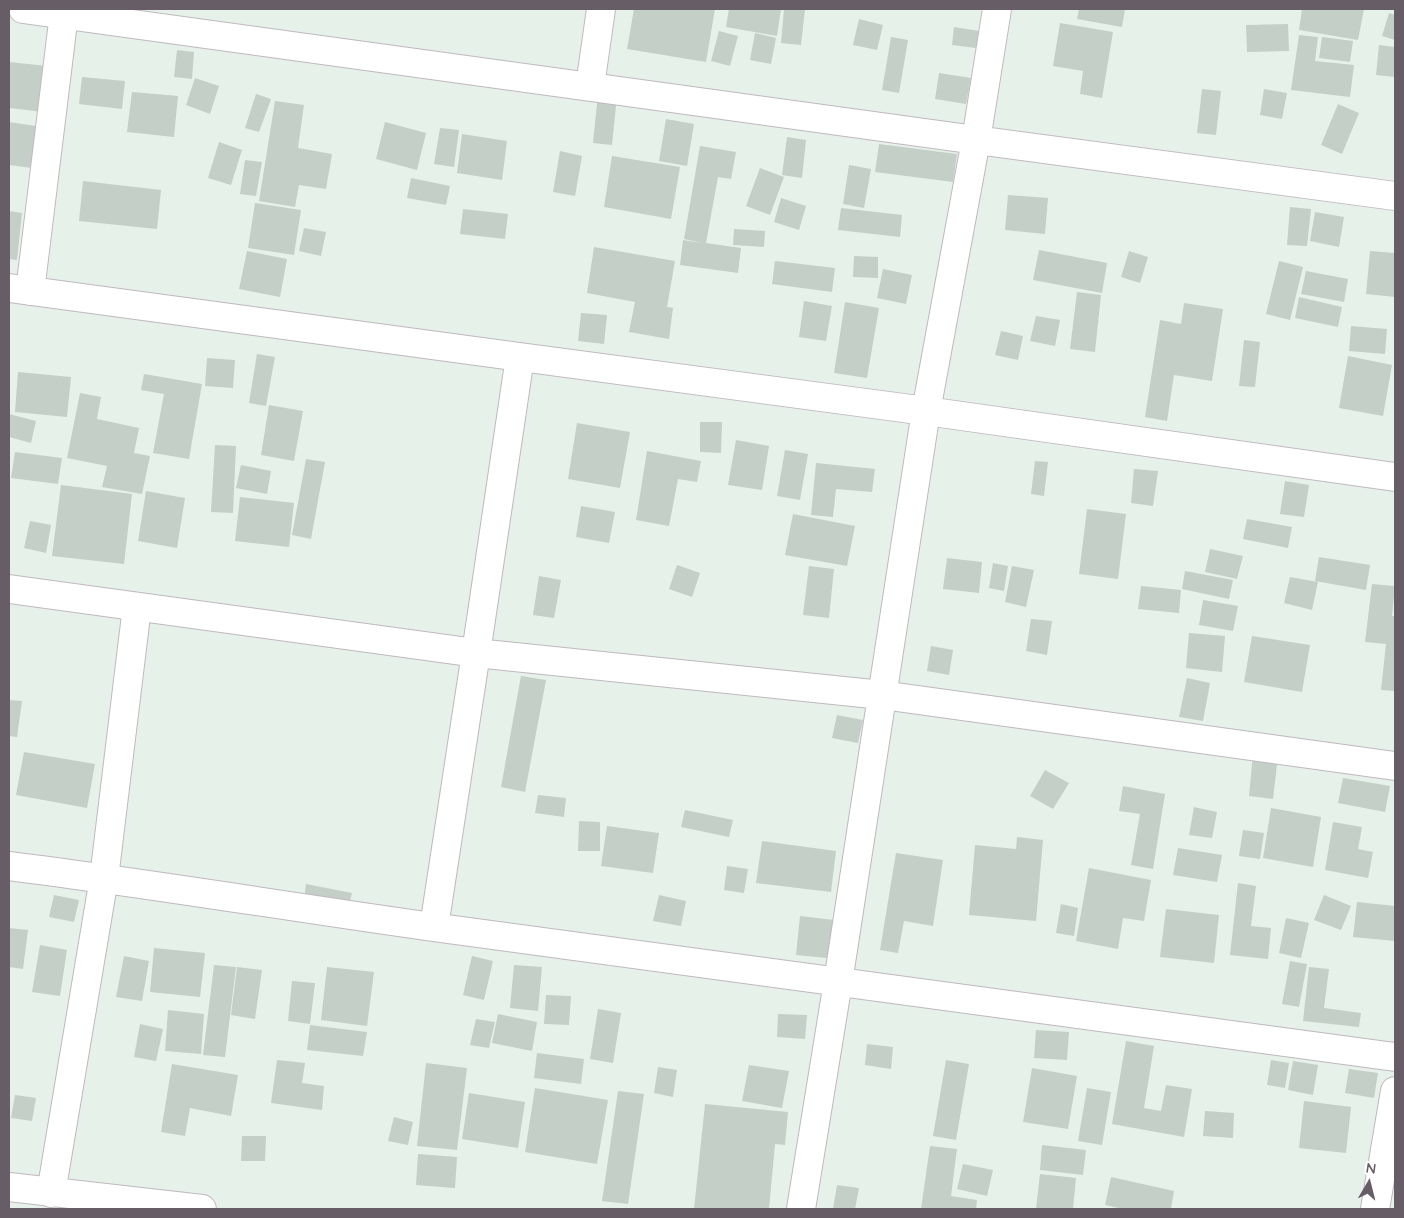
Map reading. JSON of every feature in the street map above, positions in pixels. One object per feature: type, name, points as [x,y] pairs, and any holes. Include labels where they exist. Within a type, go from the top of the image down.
[{"type":"street","points":[[23,9],[1395,196]]},
{"type":"street","points":[[590,86],[601,9]]},
{"type":"street","points":[[801,1209],[926,411],[976,140],[997,9]]},
{"type":"street","points":[[64,14],[20,289],[926,411],[1395,477]]},
{"type":"street","points":[[434,927],[520,357]]},
{"type":"street","points":[[9,589],[476,653],[882,695],[1395,766]]},
{"type":"street","points":[[51,1193],[104,878],[137,607]]},
{"type":"street","points":[[9,866],[104,878],[434,927],[1395,1057]]},
{"type":"street","points":[[1376,1209],[1395,1090]]},
{"type":"street","points":[[9,1188],[202,1209]]},
{"type":"building","points":[[634,9],[715,9],[706,62],[627,49]]},
{"type":"building","points":[[729,9],[781,9],[777,36],[726,27]]},
{"type":"building","points":[[784,9],[805,9],[801,45],[781,43]]},
{"type":"building","points":[[1079,9],[1125,9],[1122,27],[1077,19]]},
{"type":"building","points":[[1302,9],[1364,9],[1358,40],[1299,30]]},
{"type":"building","points":[[1389,13],[1395,15],[1395,40],[1382,36]]},
{"type":"building","points":[[859,19],[883,25],[877,50],[853,45]]},
{"type":"building","points":[[1060,23],[1113,32],[1102,98],[1080,94],[1083,71],[1053,66]]},
{"type":"building","points":[[1288,24],[1289,51],[1247,52],[1246,25]]},
{"type":"building","points":[[954,27],[979,31],[976,48],[952,45]]},
{"type":"building","points":[[719,31],[738,36],[730,66],[711,61]]},
{"type":"building","points":[[755,33],[776,38],[771,64],[750,60]]},
{"type":"building","points":[[1299,35],[1318,37],[1315,61],[1354,65],[1350,97],[1291,90]]},
{"type":"building","points":[[891,37],[908,40],[899,93],[882,90]]},
{"type":"building","points":[[1322,37],[1353,41],[1350,62],[1319,58]]},
{"type":"building","points":[[1379,45],[1395,47],[1395,77],[1376,75]]},
{"type":"building","points":[[177,50],[194,52],[192,79],[174,77]]},
{"type":"building","points":[[9,62],[57,67],[52,113],[9,108]]},
{"type":"building","points":[[939,73],[971,78],[966,104],[935,99]]},
{"type":"building","points":[[82,77],[125,81],[122,109],[79,104]]},
{"type":"building","points":[[195,78],[219,86],[210,114],[186,105]]},
{"type":"building","points":[[1202,89],[1221,91],[1216,135],[1197,133]]},
{"type":"building","points":[[1264,89],[1287,93],[1282,119],[1260,115]]},
{"type":"building","points":[[132,92],[178,96],[174,137],[127,132]]},
{"type":"building","points":[[256,94],[271,99],[259,132],[245,128]]},
{"type":"building","points":[[598,94],[617,96],[612,145],[593,143]]},
{"type":"building","points":[[275,101],[304,105],[298,148],[332,154],[326,189],[299,185],[295,207],[259,201]]},
{"type":"building","points":[[1338,104],[1359,113],[1342,154],[1321,145]]},
{"type":"building","points":[[666,119],[694,124],[687,166],[659,161]]},
{"type":"building","points":[[9,122],[36,126],[32,168],[9,165]]},
{"type":"building","points":[[385,122],[426,133],[417,170],[376,159]]},
{"type":"building","points":[[440,128],[459,130],[454,167],[434,164]]},
{"type":"building","points":[[462,134],[507,141],[502,180],[457,173]]},
{"type":"building","points":[[787,137],[806,140],[802,178],[782,175]]},
{"type":"building","points":[[219,142],[242,150],[231,185],[208,178]]},
{"type":"building","points":[[879,144],[957,154],[953,182],[875,172]]},
{"type":"building","points":[[700,146],[736,152],[731,179],[718,177],[706,243],[741,248],[738,273],[680,265],[683,240],[702,243],[684,239]]},
{"type":"building","points":[[560,151],[582,156],[575,196],[553,192]]},
{"type":"building","points":[[612,156],[680,167],[671,219],[604,207]]},
{"type":"building","points":[[245,160],[262,162],[256,196],[240,194]]},
{"type":"building","points":[[849,165],[871,169],[864,208],[843,204]]},
{"type":"building","points":[[760,168],[784,177],[770,215],[746,206]]},
{"type":"building","points":[[411,178],[450,186],[446,205],[407,198]]},
{"type":"building","points":[[83,181],[161,190],[157,229],[79,221]]},
{"type":"building","points":[[1008,195],[1048,198],[1045,234],[1005,230]]},
{"type":"building","points":[[781,198],[806,206],[799,230],[774,222]]},
{"type":"building","points":[[255,203],[301,210],[294,255],[248,248]]},
{"type":"building","points":[[1290,207],[1311,209],[1307,246],[1287,245]]},
{"type":"building","points":[[841,208],[902,215],[900,237],[838,230]]},
{"type":"building","points":[[463,209],[508,214],[505,239],[460,234]]},
{"type":"building","points":[[9,211],[22,213],[17,260],[9,259]]},
{"type":"building","points":[[1315,212],[1344,217],[1339,247],[1310,241]]},
{"type":"building","points":[[304,228],[326,232],[321,256],[299,251]]},
{"type":"building","points":[[734,229],[765,231],[764,247],[733,245]]},
{"type":"building","points":[[594,247],[675,261],[667,307],[673,308],[669,339],[629,332],[635,302],[587,293]]},
{"type":"building","points":[[1039,250],[1107,263],[1102,293],[1033,280]]},
{"type":"building","points":[[247,251],[287,259],[280,297],[239,289]]},
{"type":"building","points":[[1129,251],[1148,257],[1140,283],[1121,277]]},
{"type":"building","points":[[1370,251],[1395,253],[1395,297],[1366,294]]},
{"type":"building","points":[[854,256],[878,257],[878,278],[853,277]]},
{"type":"building","points":[[775,261],[835,268],[832,292],[772,284]]},
{"type":"building","points":[[1279,261],[1303,267],[1290,320],[1266,314]]},
{"type":"building","points":[[883,269],[912,275],[906,304],[877,298]]},
{"type":"building","points":[[1306,271],[1348,279],[1344,302],[1301,294]]},
{"type":"building","points":[[1077,292],[1101,295],[1095,352],[1070,349]]},
{"type":"building","points":[[1299,297],[1342,307],[1338,327],[1295,318]]},
{"type":"building","points":[[804,301],[832,306],[826,341],[799,337]]},
{"type":"building","points":[[845,302],[879,308],[867,378],[834,373]]},
{"type":"building","points":[[1184,303],[1223,309],[1212,381],[1174,375],[1167,421],[1145,417],[1160,320],[1181,324]]},
{"type":"building","points":[[581,313],[607,315],[604,344],[578,341]]},
{"type":"building","points":[[1036,316],[1060,320],[1055,346],[1030,341]]},
{"type":"building","points":[[1351,326],[1387,329],[1385,354],[1349,351]]},
{"type":"building","points":[[1001,331],[1023,336],[1018,360],[995,355]]},
{"type":"building","points":[[1244,340],[1260,342],[1255,387],[1239,386]]},
{"type":"building","points":[[257,354],[275,357],[266,406],[249,403]]},
{"type":"building","points":[[1348,356],[1392,365],[1383,416],[1339,408]]},
{"type":"building","points":[[207,358],[235,360],[233,388],[205,386]]},
{"type":"building","points":[[18,372],[71,377],[67,417],[15,412]]},
{"type":"building","points":[[144,374],[202,384],[189,459],[153,453],[164,394],[141,390]]},
{"type":"building","points":[[80,393],[101,397],[97,419],[139,428],[134,453],[150,456],[142,494],[102,487],[107,466],[67,458]]},
{"type":"building","points":[[269,405],[303,411],[294,461],[261,455]]},
{"type":"building","points":[[9,414],[36,421],[31,443],[9,437]]},
{"type":"building","points":[[700,422],[722,422],[721,453],[700,452]]},
{"type":"building","points":[[577,423],[630,432],[620,488],[568,479]]},
{"type":"building","points":[[736,440],[769,446],[762,490],[728,485]]},
{"type":"building","points":[[215,445],[236,446],[233,513],[211,512]]},
{"type":"building","points":[[785,450],[808,454],[800,500],[777,496]]},
{"type":"building","points":[[647,451],[701,461],[697,482],[678,479],[669,526],[636,520]]},
{"type":"building","points":[[15,452],[62,458],[58,484],[11,478]]},
{"type":"building","points":[[306,459],[325,462],[311,539],[292,535]]},
{"type":"building","points":[[1035,461],[1048,462],[1044,496],[1031,494]]},
{"type":"building","points":[[816,463],[875,469],[872,492],[836,489],[833,517],[811,515]]},
{"type":"building","points":[[241,465],[271,471],[267,494],[236,488]]},
{"type":"building","points":[[1134,469],[1158,471],[1153,506],[1131,503]]},
{"type":"building","points":[[1285,481],[1309,485],[1304,517],[1280,514]]},
{"type":"building","points":[[61,485],[132,494],[124,564],[52,556]]},
{"type":"building","points":[[146,491],[185,498],[177,548],[138,541]]},
{"type":"building","points":[[240,497],[294,503],[289,547],[235,541]]},
{"type":"building","points":[[581,506],[615,512],[609,543],[576,537]]},
{"type":"building","points":[[1087,509],[1126,514],[1118,579],[1079,574]]},
{"type":"building","points":[[793,514],[855,526],[847,566],[785,555]]},
{"type":"building","points":[[1247,519],[1292,527],[1288,548],[1243,539]]},
{"type":"building","points":[[30,521],[51,525],[46,553],[24,548]]},
{"type":"building","points":[[1210,549],[1243,556],[1237,579],[1205,572]]},
{"type":"building","points":[[1319,557],[1370,565],[1366,590],[1315,581]]},
{"type":"building","points":[[947,558],[982,562],[979,593],[943,589]]},
{"type":"building","points":[[993,563],[1008,566],[1004,591],[989,588]]},
{"type":"building","points":[[677,565],[700,573],[692,597],[669,589]]},
{"type":"building","points":[[809,566],[834,569],[829,618],[803,615]]},
{"type":"building","points":[[1012,566],[1034,570],[1026,607],[1005,602]]},
{"type":"building","points":[[1185,571],[1233,580],[1229,599],[1182,589]]},
{"type":"building","points":[[539,576],[561,580],[554,618],[533,615]]},
{"type":"building","points":[[1290,577],[1318,582],[1312,610],[1284,603]]},
{"type":"building","points":[[1372,584],[1395,586],[1392,616],[1395,616],[1395,691],[1381,690],[1386,644],[1365,642]]},
{"type":"building","points":[[1141,586],[1181,590],[1179,613],[1138,609]]},
{"type":"building","points":[[1203,600],[1238,606],[1233,631],[1199,625]]},
{"type":"building","points":[[1031,619],[1052,621],[1047,655],[1026,651]]},
{"type":"building","points":[[1189,633],[1225,636],[1222,672],[1186,668]]},
{"type":"building","points":[[1252,636],[1310,645],[1302,692],[1244,682]]},
{"type":"building","points":[[931,646],[953,650],[949,675],[927,671]]},
{"type":"building","points":[[521,676],[546,680],[525,792],[501,787]]},
{"type":"building","points":[[1187,678],[1210,683],[1203,721],[1179,717]]},
{"type":"building","points":[[9,700],[22,701],[17,737],[9,736]]},
{"type":"building","points":[[837,715],[863,720],[858,743],[832,738]]},
{"type":"building","points":[[24,752],[95,764],[87,808],[16,795]]},
{"type":"building","points":[[1253,754],[1278,756],[1273,799],[1249,796]]},
{"type":"building","points":[[1045,770],[1069,783],[1053,809],[1030,796]]},
{"type":"building","points":[[1343,778],[1390,786],[1385,812],[1338,803]]},
{"type":"building","points":[[1123,786],[1165,794],[1153,869],[1131,865],[1140,814],[1119,811]]},
{"type":"building","points":[[538,795],[566,798],[564,817],[535,813]]},
{"type":"building","points":[[1194,807],[1217,812],[1212,838],[1189,835]]},
{"type":"building","points":[[1271,808],[1321,817],[1313,867],[1263,858]]},
{"type":"building","points":[[685,810],[733,820],[729,837],[681,827]]},
{"type":"building","points":[[579,821],[600,822],[600,851],[578,851]]},
{"type":"building","points":[[1333,822],[1362,827],[1358,849],[1373,852],[1368,878],[1325,870]]},
{"type":"building","points":[[607,826],[659,833],[653,873],[601,866]]},
{"type":"building","points":[[1243,830],[1264,833],[1260,859],[1239,856]]},
{"type":"building","points":[[1017,837],[1043,840],[1036,921],[969,915],[975,845],[1016,849]]},
{"type":"building","points":[[762,841],[836,851],[831,892],[756,883]]},
{"type":"building","points":[[1178,848],[1222,855],[1217,882],[1173,875]]},
{"type":"building","points":[[896,853],[943,860],[933,926],[904,921],[898,953],[880,950]]},
{"type":"building","points":[[727,866],[748,869],[744,893],[724,890]]},
{"type":"building","points":[[1089,868],[1151,880],[1144,921],[1123,918],[1118,949],[1076,941]]},
{"type":"building","points":[[1238,883],[1256,886],[1251,926],[1271,928],[1268,959],[1230,955]]},
{"type":"building","points":[[306,884],[352,893],[348,909],[304,901]]},
{"type":"building","points":[[54,895],[79,900],[74,922],[49,917]]},
{"type":"building","points":[[659,895],[686,901],[681,926],[653,921]]},
{"type":"building","points":[[1324,895],[1351,906],[1341,930],[1314,920]]},
{"type":"building","points":[[1357,902],[1395,906],[1395,941],[1353,937]]},
{"type":"building","points":[[1061,904],[1078,908],[1074,936],[1056,933]]},
{"type":"building","points":[[1166,909],[1219,915],[1214,963],[1160,957]]},
{"type":"building","points":[[800,916],[843,921],[838,959],[796,955]]},
{"type":"building","points":[[1286,918],[1309,923],[1301,958],[1279,953]]},
{"type":"building","points":[[9,928],[28,930],[23,969],[9,967]]},
{"type":"building","points":[[40,945],[67,950],[60,996],[32,992]]},
{"type":"building","points":[[154,948],[205,953],[200,997],[150,992]]},
{"type":"building","points":[[124,956],[149,961],[142,1001],[116,997]]},
{"type":"building","points":[[472,956],[493,961],[484,1000],[463,995]]},
{"type":"building","points":[[1290,961],[1307,964],[1299,1007],[1282,1004]]},
{"type":"building","points":[[214,965],[236,967],[225,1057],[203,1055]]},
{"type":"building","points":[[514,965],[542,967],[538,1011],[510,1008]]},
{"type":"building","points":[[237,967],[262,970],[255,1019],[231,1015]]},
{"type":"building","points":[[327,967],[374,972],[367,1026],[321,1020]]},
{"type":"building","points":[[1309,967],[1329,969],[1324,1008],[1361,1013],[1359,1027],[1303,1021]]},
{"type":"building","points":[[292,981],[315,983],[310,1024],[288,1021]]},
{"type":"building","points":[[546,995],[571,996],[569,1025],[544,1024]]},
{"type":"building","points":[[598,1009],[621,1013],[613,1063],[590,1059]]},
{"type":"building","points":[[168,1010],[204,1014],[201,1054],[165,1051]]},
{"type":"building","points":[[498,1014],[537,1022],[532,1051],[492,1043]]},
{"type":"building","points":[[778,1014],[807,1015],[805,1039],[777,1037]]},
{"type":"building","points":[[476,1019],[495,1022],[489,1048],[470,1045]]},
{"type":"building","points":[[140,1024],[163,1029],[156,1061],[134,1057]]},
{"type":"building","points":[[310,1025],[367,1032],[363,1056],[307,1050]]},
{"type":"building","points":[[1036,1030],[1069,1032],[1067,1060],[1034,1058]]},
{"type":"building","points":[[1126,1041],[1154,1046],[1144,1108],[1161,1111],[1166,1085],[1192,1089],[1184,1137],[1112,1124]]},
{"type":"building","points":[[867,1044],[893,1047],[891,1069],[865,1065]]},
{"type":"building","points":[[537,1053],[584,1059],[581,1084],[534,1078]]},
{"type":"building","points":[[277,1060],[305,1063],[302,1083],[324,1086],[322,1110],[271,1103]]},
{"type":"building","points":[[946,1060],[969,1064],[956,1140],[933,1136]]},
{"type":"building","points":[[1271,1060],[1289,1063],[1285,1088],[1267,1085]]},
{"type":"building","points":[[1293,1061],[1318,1065],[1313,1095],[1288,1090]]},
{"type":"building","points":[[426,1063],[467,1068],[457,1150],[417,1146]]},
{"type":"building","points":[[172,1064],[238,1075],[231,1116],[190,1108],[185,1136],[161,1132]]},
{"type":"building","points":[[749,1065],[789,1071],[782,1108],[742,1101]]},
{"type":"building","points":[[658,1067],[677,1070],[673,1097],[654,1093]]},
{"type":"building","points":[[1032,1068],[1077,1076],[1068,1129],[1023,1122]]},
{"type":"building","points":[[1349,1069],[1378,1073],[1374,1098],[1345,1093]]},
{"type":"building","points":[[535,1088],[608,1100],[597,1164],[525,1152]]},
{"type":"building","points":[[1087,1088],[1111,1092],[1102,1145],[1078,1141]]},
{"type":"building","points":[[618,1091],[644,1094],[628,1204],[602,1201]]},
{"type":"building","points":[[469,1093],[525,1102],[518,1148],[462,1139]]},
{"type":"building","points":[[15,1095],[36,1098],[32,1121],[11,1118]]},
{"type":"building","points":[[1304,1101],[1351,1107],[1346,1153],[1299,1148]]},
{"type":"building","points":[[705,1104],[788,1112],[785,1145],[775,1144],[769,1209],[694,1209]]},
{"type":"building","points":[[1205,1111],[1234,1113],[1233,1138],[1203,1136]]},
{"type":"building","points":[[394,1117],[413,1122],[408,1145],[388,1141]]},
{"type":"building","points":[[242,1136],[266,1136],[265,1161],[241,1161]]},
{"type":"building","points":[[1042,1145],[1086,1150],[1083,1175],[1040,1170]]},
{"type":"building","points":[[930,1146],[957,1149],[951,1196],[977,1200],[976,1209],[921,1209]]},
{"type":"building","points":[[418,1154],[457,1157],[455,1188],[416,1185]]},
{"type":"building","points":[[963,1164],[993,1170],[987,1196],[957,1189]]},
{"type":"building","points":[[1040,1174],[1076,1178],[1073,1209],[1036,1209]]},
{"type":"building","points":[[1111,1177],[1174,1191],[1171,1209],[1123,1209],[1105,1205]]},
{"type":"building","points":[[837,1185],[859,1188],[855,1209],[833,1209]]}]
